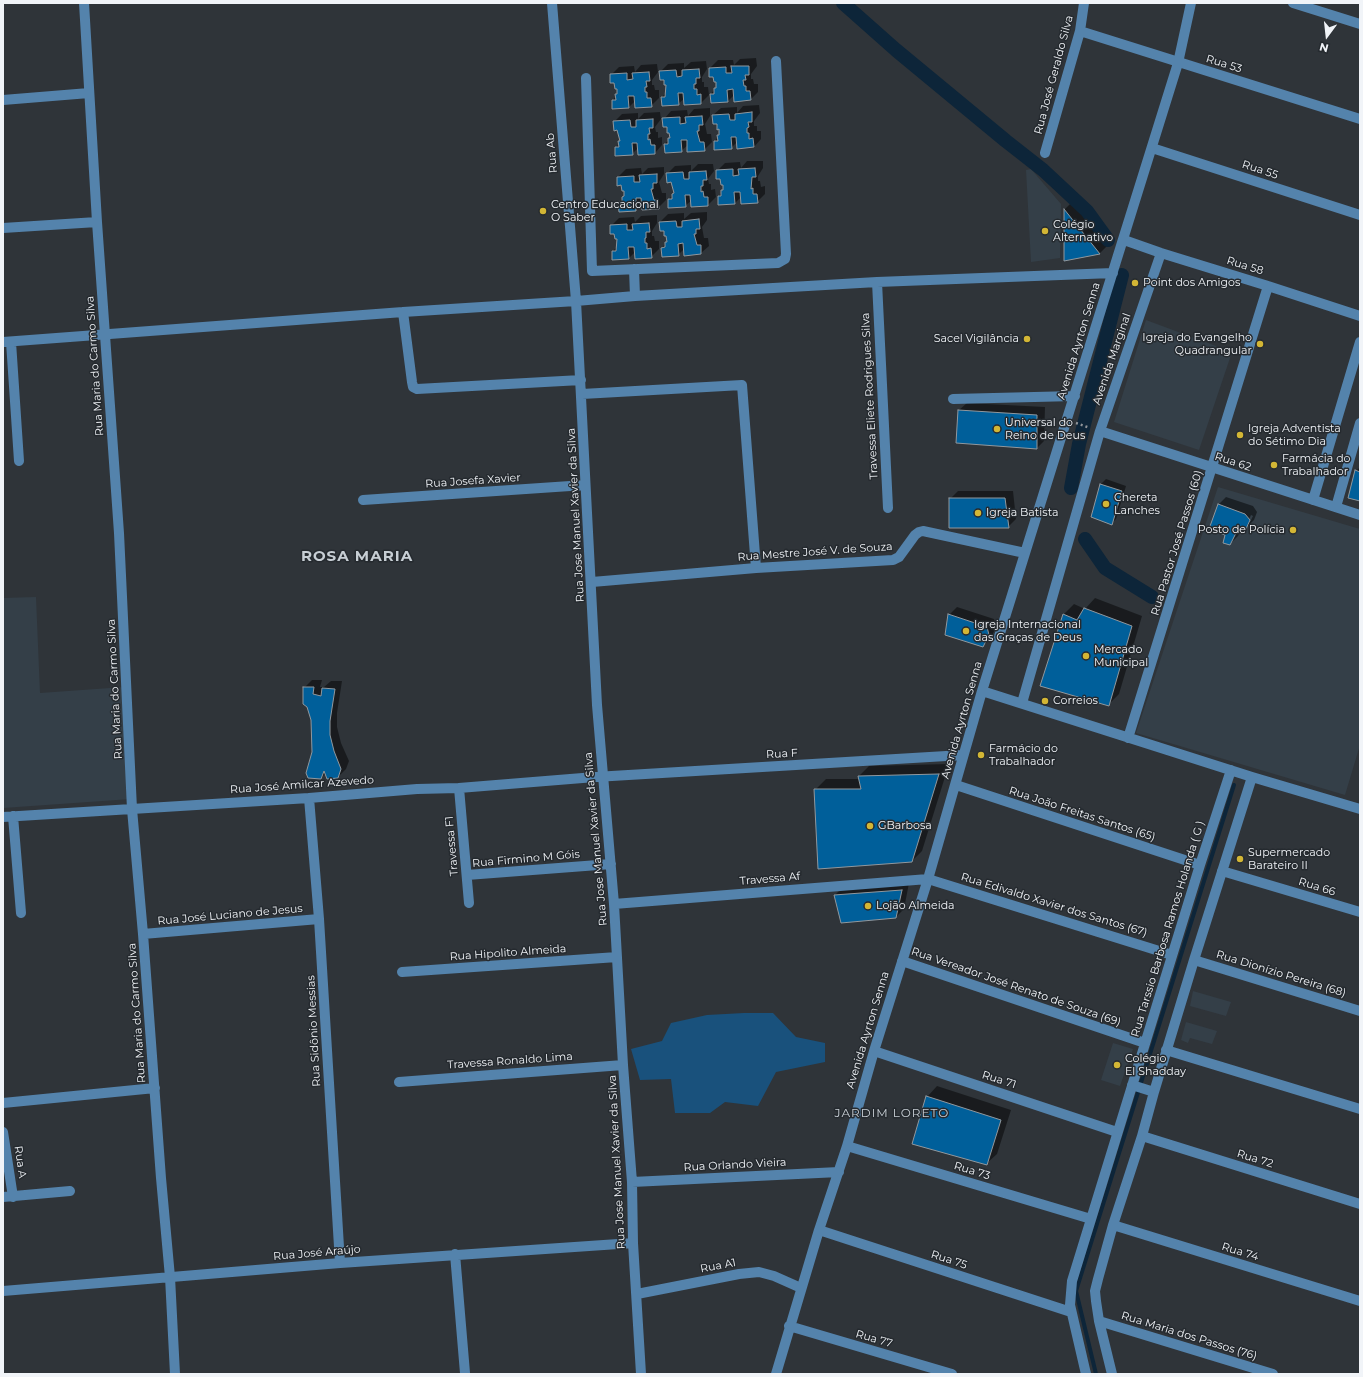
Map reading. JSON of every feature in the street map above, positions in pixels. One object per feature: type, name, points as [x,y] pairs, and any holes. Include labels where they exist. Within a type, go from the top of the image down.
[{"type":"street","name":"Rua Maria do Carmo Silva","points":[[84,3],[97,222],[119,533],[132,809],[170,1277],[174,1374]]},
{"type":"street","name":"Rua Ab","points":[[552,3],[576,301]]},
{"type":"street","name":"Rua José Geraldo Silva","points":[[1045,153],[1080,31],[1084,3]]},
{"type":"street","name":"Avenida Ayrton Senna","points":[[776,1374],[789,1326],[839,1172],[874,1051],[928,879],[982,691],[1152,148],[1178,62],[1191,3]]},
{"type":"street","points":[[1293,3],[1360,24]]},
{"type":"street","name":"Rua 53","points":[[1080,31],[1360,119]]},
{"type":"street","points":[[586,78],[591,270],[778,263],[784,259],[786,254],[776,61]]},
{"type":"street","points":[[3,100],[89,94]]},
{"type":"street","name":"Rua 55","points":[[1152,148],[1360,215]]},
{"type":"street","points":[[3,228],[97,222]]},
{"type":"street","name":"Rua 58","points":[[1124,240],[1360,316]]},
{"type":"street","name":"Avenida Marginal","points":[[1022,703],[1095,429],[1161,253]]},
{"type":"street","points":[[634,269],[635,296]]},
{"type":"street","points":[[19,461],[7,342],[635,296],[877,282],[1113,273]]},
{"type":"street","name":"Travessa Eliete Rodrigues Silva","points":[[877,282],[888,508]]},
{"type":"street","name":"Rua Pastor José Passos (60)","points":[[1128,738],[1268,286]]},
{"type":"street","name":"Rua Jose Manuel Xavier da Silva","points":[[576,301],[582,394],[585,485],[592,582],[597,705],[614,904],[632,1182],[633,1243],[641,1374]]},
{"type":"street","points":[[403,312],[412,382],[413,386],[417,389],[581,380]]},
{"type":"street","points":[[1313,500],[1360,342]]},
{"type":"street","points":[[582,394],[742,386],[756,568]]},
{"type":"street","points":[[953,399],[1075,396]]},
{"type":"street","points":[[1336,508],[1360,423]]},
{"type":"street","name":"Rua 62","points":[[1095,429],[1360,515]]},
{"type":"street","name":"Rua Josefa Xavier","points":[[363,500],[585,485]]},
{"type":"street","name":"Rua Mestre José V. de Souza","points":[[592,582],[756,568],[895,559],[899,557],[915,535],[923,531],[1025,553]]},
{"type":"street","points":[[982,691],[1252,777],[1360,809]]},
{"type":"street","name":"Rua F","points":[[602,776],[963,755]]},
{"type":"street","name":"Rua Tarssio Barbosa Ramos Holanda ( G )","points":[[1086,1374],[1071,1312],[1071,1285],[1172,954],[1231,770]]},
{"type":"street","name":"Rua José Amilcar Azevedo","points":[[8,817],[309,798],[418,789],[459,788],[602,776]]},
{"type":"street","points":[[1112,1374],[1099,1321],[1096,1291],[1098,1279],[1113,1225],[1142,1136],[1166,1050],[1252,777]]},
{"type":"street","name":"Rua João Freitas Santos (65)","points":[[956,785],[1200,865]]},
{"type":"street","name":"Travessa F1","points":[[459,788],[469,903]]},
{"type":"street","name":"Rua Sidônio Messias","points":[[309,798],[319,919],[340,1263]]},
{"type":"street","points":[[8,817],[21,912]]},
{"type":"street","name":"Rua Firmino M Góis","points":[[467,875],[611,864]]},
{"type":"street","name":"Rua 66","points":[[1222,870],[1360,912]]},
{"type":"street","name":"Travessa Af","points":[[614,904],[928,879]]},
{"type":"street","name":"Rua Edivaldo Xavier dos Santos (67)","points":[[928,879],[1172,954]]},
{"type":"street","name":"Rua José Luciano de Jesus","points":[[143,934],[319,919]]},
{"type":"street","name":"Rua Hipolito Almeida","points":[[402,972],[617,957]]},
{"type":"street","name":"Rua Dionízio Pereira (68)","points":[[1194,960],[1360,1011]]},
{"type":"street","name":"Rua Vereador José Renato de Souza (69)","points":[[902,961],[1145,1043]]},
{"type":"street","points":[[1166,1050],[1360,1109]]},
{"type":"street","name":"Rua 71","points":[[874,1051],[1117,1132]]},
{"type":"street","name":"Travessa Ronaldo Lima","points":[[399,1082],[624,1064]]},
{"type":"street","points":[[1132,1085],[1154,1092]]},
{"type":"street","points":[[3,1103],[155,1088]]},
{"type":"street","name":"Rua A","points":[[3,1132],[8,1197]]},
{"type":"street","name":"Rua 72","points":[[1142,1136],[1360,1204]]},
{"type":"street","name":"Rua 73","points":[[847,1146],[1091,1219]]},
{"type":"street","name":"Rua Orlando Vieira","points":[[632,1182],[839,1172]]},
{"type":"street","points":[[8,1197],[70,1192]]},
{"type":"street","name":"Rua 74","points":[[1113,1225],[1360,1301]]},
{"type":"street","name":"Rua 75","points":[[819,1230],[1071,1312]]},
{"type":"street","name":"Rua José Araújo","points":[[3,1291],[455,1254],[633,1243]]},
{"type":"street","points":[[455,1254],[465,1373]]},
{"type":"street","name":"Rua A1","points":[[637,1294],[739,1274],[758,1272],[774,1276],[801,1288]]},
{"type":"street","name":"Rua Maria dos Passos (76)","points":[[1099,1321],[1273,1374]]},
{"type":"street","name":"Rua 77","points":[[789,1326],[952,1374]]},
{"type":"path","points":[[1070,421],[1095,429]]},
{"type":"shaded area","name":"Colégio Alternativo","points":[[1031,169],[1061,204],[1060,258],[1031,262],[1026,170]]},
{"type":"shaded area","points":[[1146,320],[1232,352],[1199,450],[1114,422]]},
{"type":"shaded area","points":[[1218,487],[1360,529],[1360,745],[1345,795],[1136,733]]},
{"type":"shaded area","points":[[36,597],[40,693],[124,687],[131,799],[3,808],[3,598]]},
{"type":"shaded area","points":[[1193,991],[1231,1002],[1226,1016],[1190,1006]]},
{"type":"shaded area","points":[[773,1013],[796,1037],[825,1043],[825,1062],[776,1072],[758,1106],[725,1102],[710,1113],[675,1113],[671,1079],[640,1080],[631,1049],[662,1041],[671,1023],[707,1015]]},
{"type":"shaded area","name":"Colégio El Shadday","points":[[1186,1022],[1217,1031],[1212,1044],[1190,1038],[1188,1043],[1181,1040]]},
{"type":"shaded area","name":"Colégio El Shadday","points":[[1113,1043],[1133,1049],[1120,1086],[1101,1080]]},
{"type":"building","points":[[731,66],[749,66],[749,75],[745,75],[746,80],[743,80],[744,86],[746,86],[746,91],[750,91],[751,100],[734,102],[733,89],[727,90],[728,102],[711,103],[710,94],[714,94],[716,82],[714,82],[713,77],[709,77],[709,68],[726,67],[726,73],[732,73]]},
{"type":"building","points":[[699,69],[700,78],[696,78],[694,89],[697,89],[697,95],[701,94],[701,104],[684,105],[683,93],[678,93],[679,105],[662,106],[661,97],[665,97],[666,85],[664,85],[664,80],[660,80],[659,71],[676,70],[677,77],[682,76],[682,70]]},
{"type":"building","points":[[649,72],[650,81],[646,81],[647,87],[645,87],[645,92],[647,92],[647,98],[651,98],[652,107],[635,108],[634,96],[628,96],[629,108],[612,109],[612,100],[616,100],[615,94],[617,94],[617,89],[615,89],[614,83],[610,83],[610,74],[627,73],[627,80],[633,79],[632,73]]},
{"type":"building","points":[[752,112],[752,122],[748,122],[749,127],[747,128],[747,133],[749,133],[749,139],[753,138],[754,147],[737,149],[736,137],[731,137],[732,149],[714,150],[714,141],[718,141],[717,135],[719,135],[719,129],[717,130],[717,124],[713,124],[712,115],[729,114],[730,120],[735,120],[735,114]]},
{"type":"building","points":[[702,116],[703,125],[699,125],[699,131],[697,131],[700,142],[704,142],[705,151],[687,152],[687,140],[681,140],[682,152],[665,153],[664,144],[668,144],[668,138],[670,138],[669,133],[667,133],[667,127],[663,127],[662,118],[680,117],[680,124],[686,123],[685,117]]},
{"type":"building","points":[[653,119],[653,128],[649,128],[650,134],[648,134],[648,140],[650,139],[651,145],[655,145],[655,154],[638,155],[637,143],[632,143],[633,155],[615,156],[615,147],[619,147],[618,141],[620,141],[617,130],[614,131],[613,121],[630,120],[631,127],[636,127],[636,120]]},
{"type":"building","points":[[755,168],[756,177],[752,177],[751,189],[753,188],[753,194],[757,194],[758,203],[741,204],[740,192],[734,192],[735,204],[718,205],[718,196],[721,196],[723,185],[721,185],[720,179],[716,179],[716,170],[733,169],[733,176],[739,175],[738,169]]},
{"type":"building","points":[[706,171],[707,180],[703,180],[701,192],[703,191],[704,197],[708,197],[708,206],[691,207],[690,195],[685,195],[686,207],[668,208],[668,199],[672,199],[672,194],[674,193],[671,182],[667,183],[666,173],[683,172],[684,179],[689,179],[689,172]]},
{"type":"building","points":[[657,174],[657,183],[653,183],[653,189],[651,189],[654,200],[658,200],[659,209],[642,210],[641,198],[636,198],[636,211],[619,212],[618,202],[622,202],[624,191],[622,191],[621,185],[617,186],[617,177],[634,176],[634,182],[640,182],[639,175]]},
{"type":"building","points":[[1064,209],[1100,254],[1064,261]]},
{"type":"building","points":[[699,219],[700,229],[696,229],[696,234],[694,234],[697,245],[701,245],[701,254],[684,256],[683,243],[678,244],[679,256],[662,257],[661,248],[665,247],[665,242],[667,242],[666,236],[664,236],[664,231],[660,231],[659,222],[676,221],[677,227],[682,227],[682,221]]},
{"type":"building","points":[[649,223],[650,232],[646,232],[645,243],[647,243],[647,249],[651,248],[652,258],[635,259],[634,247],[628,247],[629,259],[612,260],[612,251],[616,251],[617,239],[615,239],[614,234],[610,234],[610,225],[627,224],[627,230],[633,230],[632,224]]},
{"type":"building","name":"Universal do Reino de Deus","points":[[958,410],[1037,415],[1037,449],[956,443]]},
{"type":"building","points":[[1355,470],[1360,472],[1360,501],[1348,498]]},
{"type":"building","name":"Chereta Lanches","points":[[1100,484],[1122,491],[1112,525],[1091,517]]},
{"type":"building","name":"Igreja Batista","points":[[949,498],[1005,498],[1009,528],[949,528]]},
{"type":"building","points":[[1218,504],[1245,514],[1250,520],[1246,529],[1238,529],[1230,545],[1223,543],[1225,535],[1209,529]]},
{"type":"building","name":"Mercado Municipal","points":[[1084,608],[1132,626],[1109,706],[1040,686],[1063,614],[1077,620]]},
{"type":"building","name":"Igreja Internacional das Graças de Deus","points":[[948,614],[987,627],[989,635],[983,647],[945,635]]},
{"type":"building","points":[[303,687],[314,687],[313,694],[321,696],[322,688],[335,689],[330,721],[330,735],[341,769],[338,778],[327,779],[324,771],[321,779],[308,778],[306,773],[312,752],[311,720],[307,707],[303,704]]},
{"type":"building","name":"GBarbosa","points":[[939,774],[912,862],[818,869],[814,789],[861,789],[858,776]]},
{"type":"building","name":"Lojão Almeida","points":[[902,890],[896,918],[841,923],[834,895]]},
{"type":"building","points":[[926,1096],[1001,1120],[987,1165],[912,1144]]},
{"type":"waterway","points":[[843,3],[896,50],[1043,170],[1087,211],[1108,240]]},
{"type":"waterway","points":[[1071,488],[1079,444],[1122,275]]},
{"type":"waterway","points":[[1085,539],[1105,568],[1152,597]]},
{"type":"waterway","points":[[1096,1374],[1076,1291],[1234,785]]},
{"type":"place","name":"Centro Educacional O Saber","points":[[543,211]]},
{"type":"place","name":"Colégio Alternativo","points":[[1045,231]]},
{"type":"place","name":"Point dos Amigos","points":[[1135,283]]},
{"type":"place","name":"Sacel Vigilância","points":[[1027,339]]},
{"type":"place","name":"Igreja do Evangelho Quadrangular","points":[[1260,344]]},
{"type":"place","name":"Universal do Reino de Deus","points":[[997,429]]},
{"type":"place","name":"Igreja Adventista do Sétimo Dia","points":[[1240,435]]},
{"type":"place","name":"Farmácia do Trabalhador","points":[[1274,465]]},
{"type":"place","name":"Chereta Lanches","points":[[1106,504]]},
{"type":"place","name":"Igreja Batista","points":[[978,513]]},
{"type":"place","name":"Posto de Polícia","points":[[1293,530]]},
{"type":"place","name":"Igreja Internacional das Graças de Deus","points":[[966,631]]},
{"type":"place","name":"Mercado Municipal","points":[[1086,656]]},
{"type":"place","name":"Correios","points":[[1045,701]]},
{"type":"place","name":"Farmácio do Trabalhador","points":[[981,755]]},
{"type":"place","name":"GBarbosa","points":[[870,826]]},
{"type":"place","name":"Supermercado Barateiro II","points":[[1240,859]]},
{"type":"place","name":"Lojão Almeida","points":[[868,906]]},
{"type":"place","name":"Colégio El Shadday","points":[[1117,1065]]},
{"type":"district","name":"ROSA MARIA","points":[[357,557]]},
{"type":"district","name":"JARDIM LORETO","points":[[892,1113]]}]
